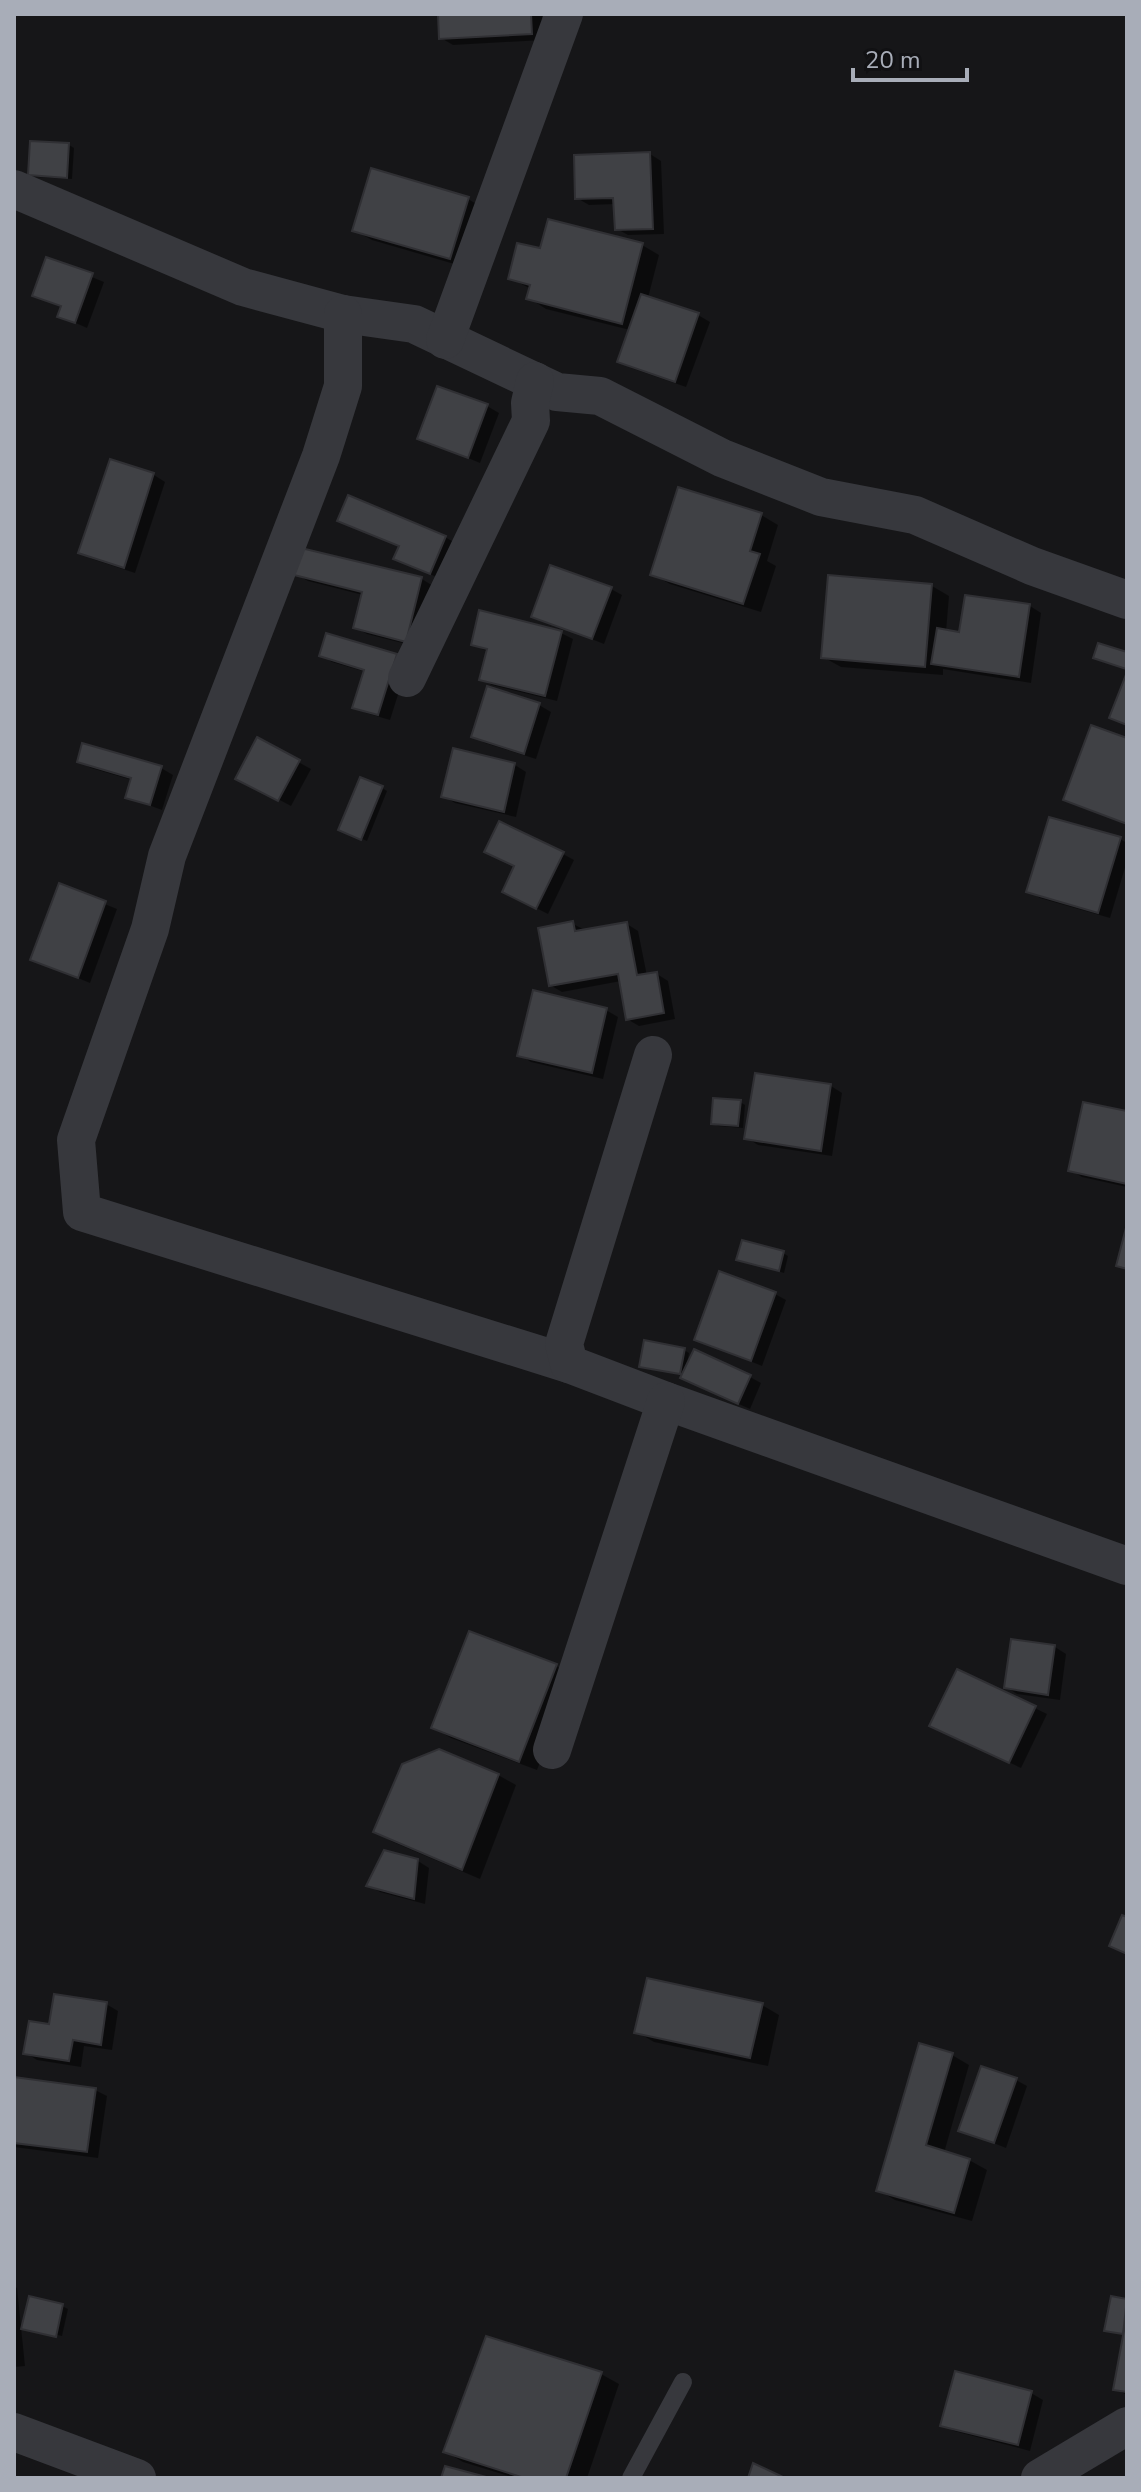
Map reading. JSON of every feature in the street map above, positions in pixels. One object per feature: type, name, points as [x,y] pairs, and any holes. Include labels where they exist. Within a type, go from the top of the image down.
[{"type":"street","points":[[445,340],[564,14]]},
{"type":"street","points":[[14,189],[243,287],[343,314],[414,324],[557,392],[600,396],[722,458],[821,497],[915,515],[1032,566],[1127,600]]},
{"type":"street","points":[[343,314],[343,386],[321,456],[167,856],[150,929],[76,1140],[82,1212],[569,1364],[1127,1566]]},
{"type":"street","points":[[407,678],[531,421],[530,403],[535,381]]},
{"type":"street","points":[[569,1364],[564,1344],[653,1055]]},
{"type":"street","points":[[552,1750],[666,1401]]},
{"type":"street","points":[[1040,2478],[1127,2426]]},
{"type":"street","points":[[14,2432],[137,2478]]},
{"type":"lane","points":[[631,2478],[683,2382]]},
{"type":"building","points":[[438,14],[531,14],[532,34],[439,39]]},
{"type":"building","points":[[30,141],[69,143],[67,178],[28,175]]},
{"type":"building","points":[[650,152],[653,229],[615,230],[613,198],[575,199],[574,155]]},
{"type":"building","points":[[371,168],[469,197],[450,259],[352,231]]},
{"type":"building","points":[[548,219],[643,243],[622,324],[526,299],[530,285],[508,279],[517,243],[540,248]]},
{"type":"building","points":[[46,257],[93,273],[75,323],[57,317],[61,306],[32,296]]},
{"type":"building","points":[[641,294],[699,313],[675,382],[617,362]]},
{"type":"building","points":[[437,386],[488,404],[468,458],[417,439]]},
{"type":"building","points":[[110,459],[154,473],[124,568],[78,553]]},
{"type":"building","points":[[678,487],[762,513],[750,551],[760,554],[743,604],[650,575]]},
{"type":"building","points":[[348,495],[446,536],[430,574],[393,559],[399,546],[337,521]]},
{"type":"building","points":[[301,548],[422,577],[406,642],[353,628],[362,592],[294,575]]},
{"type":"building","points":[[550,565],[612,587],[592,639],[531,617]]},
{"type":"building","points":[[828,575],[932,584],[925,667],[821,658]]},
{"type":"building","points":[[965,595],[1030,604],[1019,677],[931,664],[937,628],[959,632]]},
{"type":"building","points":[[479,610],[562,631],[545,696],[479,680],[487,649],[471,645]]},
{"type":"building","points":[[326,633],[397,654],[378,715],[352,708],[364,670],[319,656]]},
{"type":"building","points":[[1098,643],[1127,652],[1126,669],[1093,658]]},
{"type":"building","points":[[1127,672],[1127,725],[1109,718]]},
{"type":"building","points":[[487,686],[540,703],[524,754],[471,737]]},
{"type":"building","points":[[1091,725],[1127,738],[1127,824],[1063,800]]},
{"type":"building","points":[[257,737],[300,760],[278,801],[235,779]]},
{"type":"building","points":[[82,743],[162,766],[150,805],[125,798],[131,778],[77,762]]},
{"type":"building","points":[[453,748],[515,763],[504,812],[441,797]]},
{"type":"building","points":[[360,777],[383,786],[361,840],[338,830]]},
{"type":"building","points":[[1049,817],[1121,837],[1098,913],[1026,892]]},
{"type":"building","points":[[499,821],[564,852],[536,909],[502,892],[514,866],[484,852]]},
{"type":"building","points":[[59,883],[106,901],[78,978],[30,960]]},
{"type":"building","points":[[573,921],[575,931],[627,922],[637,975],[657,972],[664,1013],[626,1020],[618,974],[549,986],[538,928]]},
{"type":"building","points":[[533,990],[607,1008],[592,1073],[517,1056]]},
{"type":"building","points":[[755,1073],[831,1084],[821,1151],[744,1139]]},
{"type":"building","points":[[713,1098],[741,1100],[738,1126],[711,1124]]},
{"type":"building","points":[[1083,1102],[1127,1111],[1127,1184],[1068,1171]]},
{"type":"building","points":[[1127,1224],[1127,1269],[1116,1266]]},
{"type":"building","points":[[742,1240],[784,1251],[779,1271],[736,1260]]},
{"type":"building","points":[[719,1271],[776,1292],[751,1361],[694,1340]]},
{"type":"building","points":[[644,1340],[685,1348],[680,1374],[639,1367]]},
{"type":"building","points":[[694,1349],[751,1375],[738,1404],[680,1378]]},
{"type":"building","points":[[469,1631],[557,1664],[519,1762],[431,1728]]},
{"type":"building","points":[[1011,1639],[1055,1645],[1048,1695],[1004,1688]]},
{"type":"building","points":[[957,1669],[1036,1706],[1009,1763],[929,1726]]},
{"type":"building","points":[[439,1749],[499,1774],[462,1870],[373,1832],[402,1764]]},
{"type":"building","points":[[384,1850],[418,1859],[414,1899],[366,1886]]},
{"type":"building","points":[[1122,1915],[1127,1917],[1127,1954],[1109,1946]]},
{"type":"building","points":[[647,1978],[763,2003],[750,2058],[634,2033]]},
{"type":"building","points":[[54,1994],[107,2002],[101,2045],[73,2040],[69,2061],[23,2054],[29,2021],[49,2024]]},
{"type":"building","points":[[919,2043],[953,2053],[926,2145],[970,2159],[954,2213],[876,2191]]},
{"type":"building","points":[[981,2066],[1017,2078],[994,2143],[958,2131]]},
{"type":"building","points":[[14,2077],[96,2088],[87,2152],[14,2143]]},
{"type":"building","points":[[29,2296],[63,2304],[56,2337],[21,2329]]},
{"type":"building","points":[[1111,2296],[1127,2299],[1123,2334],[1104,2331]]},
{"type":"building","points":[[1127,2314],[1127,2392],[1113,2390]]},
{"type":"building","points":[[486,2336],[602,2372],[566,2478],[524,2478],[443,2452]]},
{"type":"building","points":[[955,2371],[1032,2391],[1018,2445],[940,2426]]},
{"type":"building","points":[[753,2463],[785,2478],[748,2478]]},
{"type":"building","points":[[445,2466],[490,2478],[441,2478]]}]
